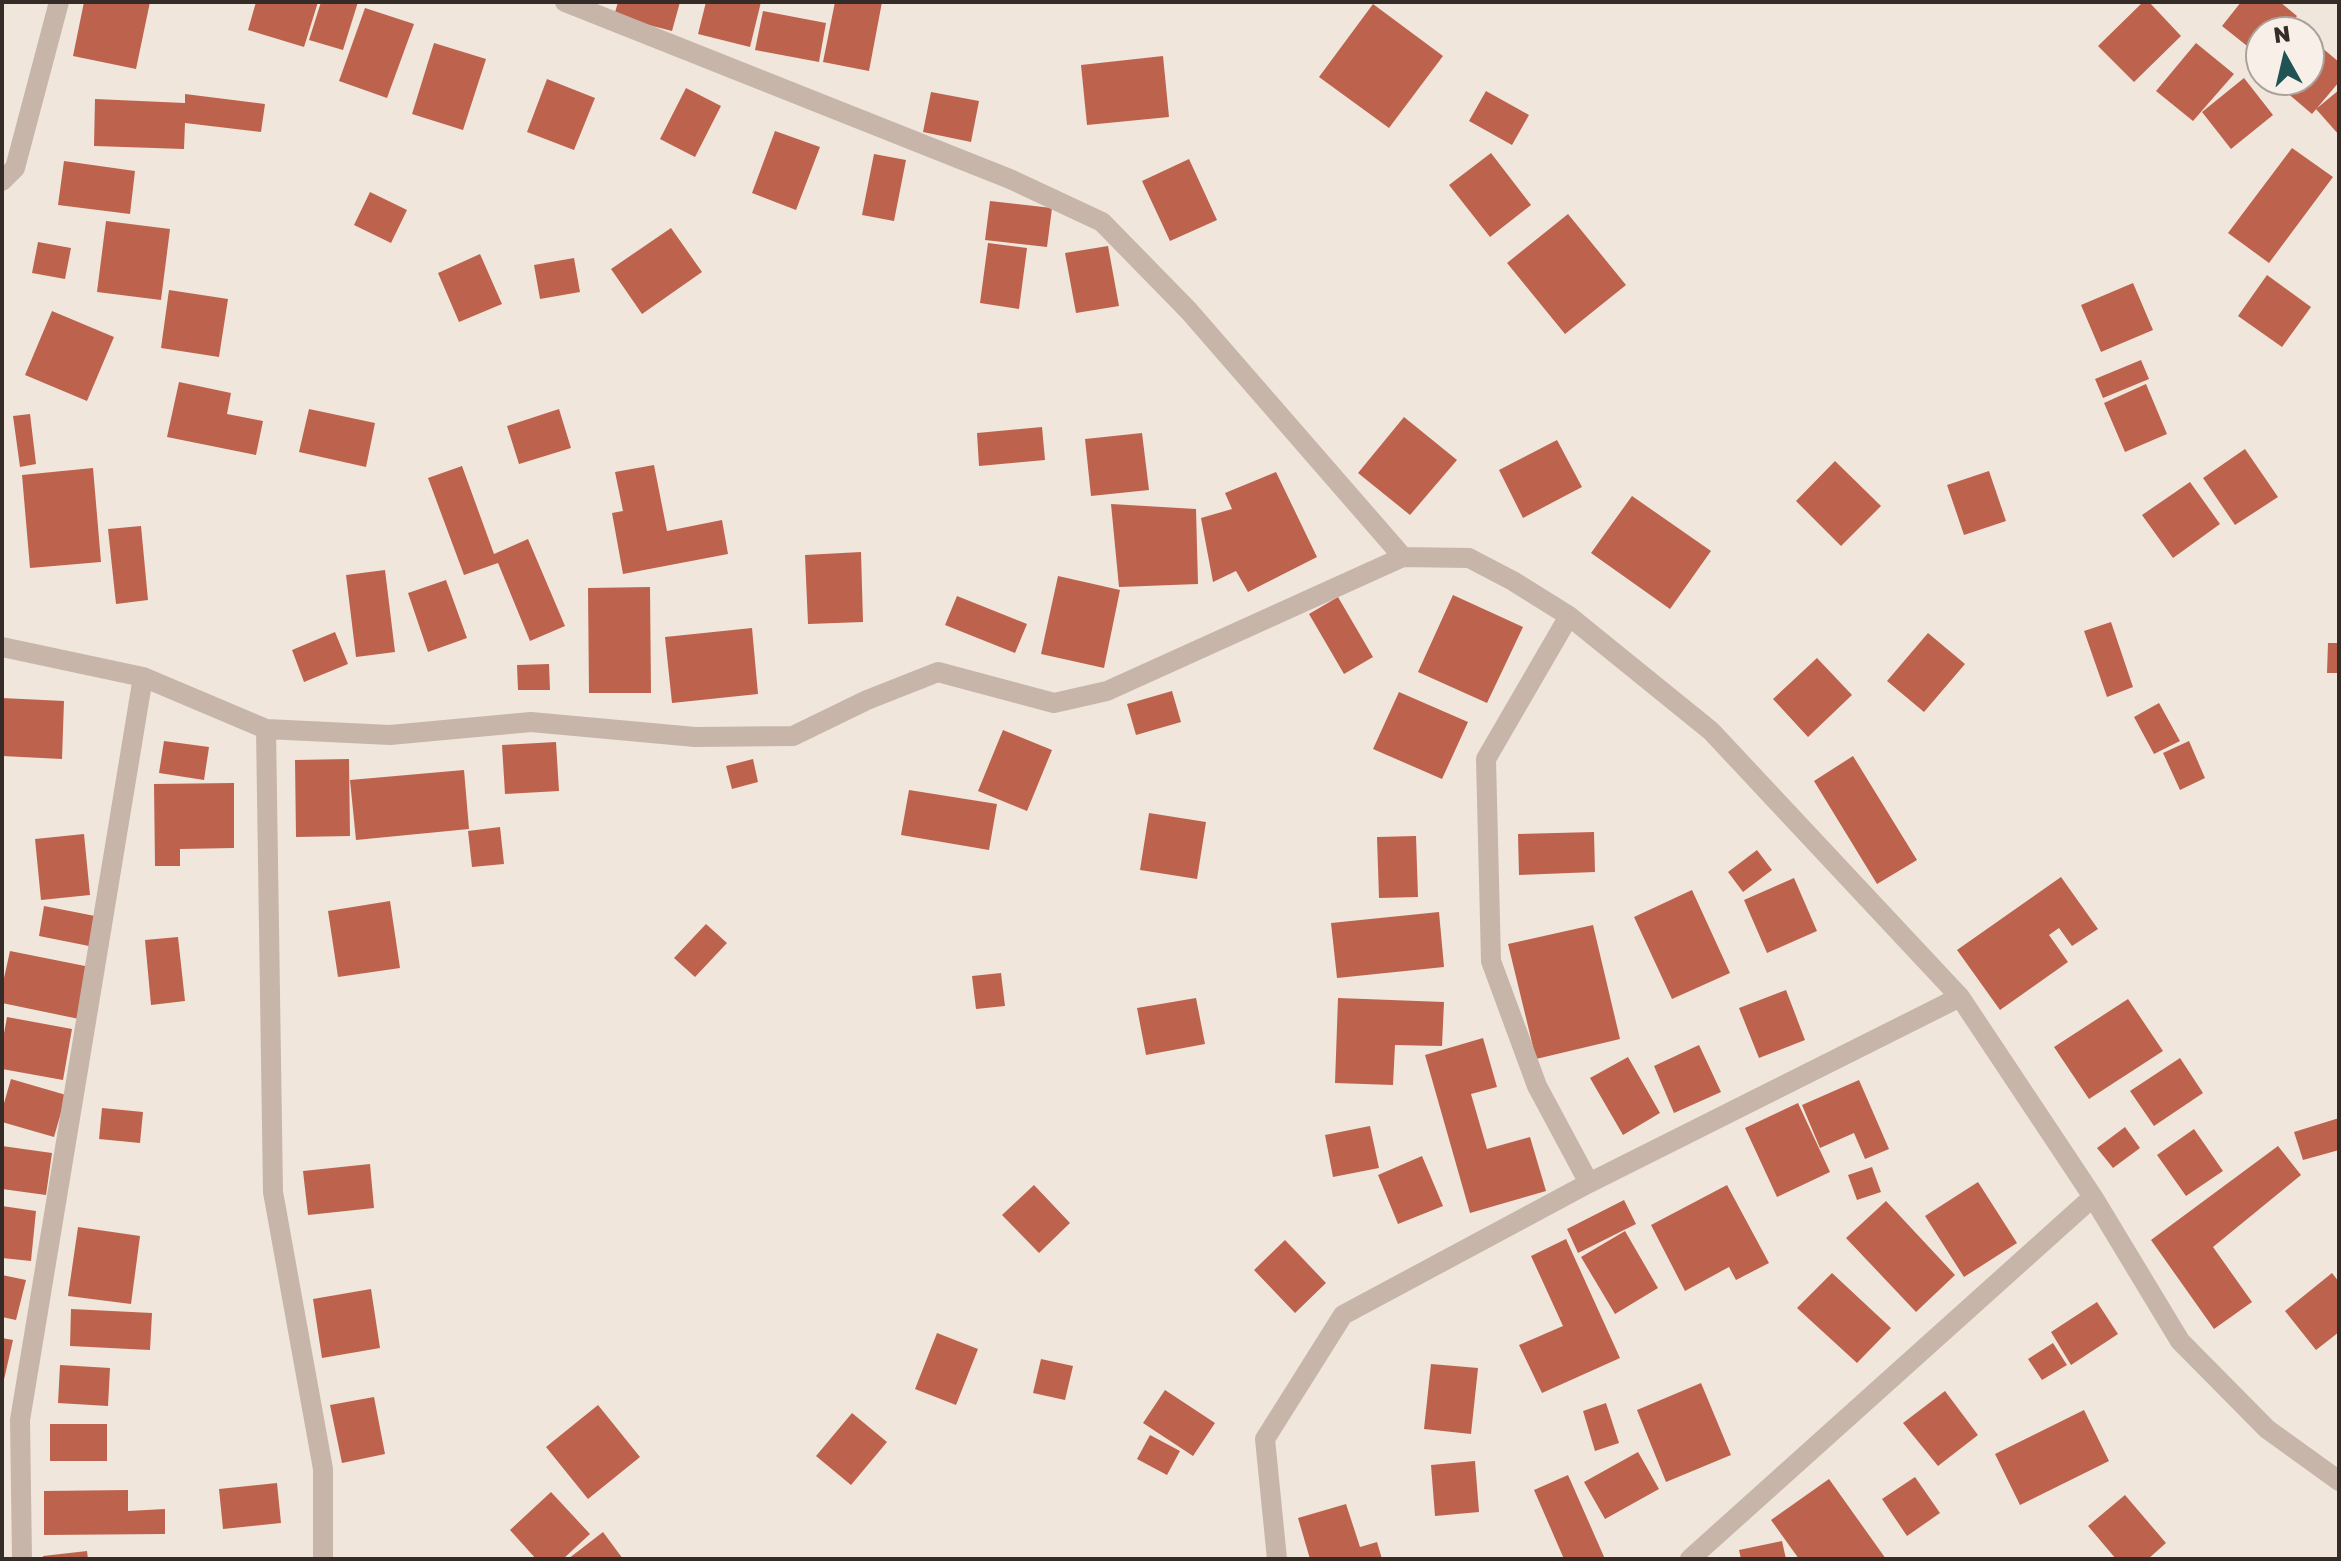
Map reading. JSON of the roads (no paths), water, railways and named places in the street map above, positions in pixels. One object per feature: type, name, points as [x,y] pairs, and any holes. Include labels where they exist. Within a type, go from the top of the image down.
[{"type":"street","points":[[2,181],[15,168],[59,2]]},
{"type":"street","points":[[565,2],[1010,179],[1102,222],[1189,311],[1403,557]]},
{"type":"street","points":[[2,647],[143,677],[266,729],[390,735],[531,722],[695,737],[793,736],[867,700],[938,672],[1054,703],[1107,691],[1403,557],[1469,558],[1569,616],[1711,731],[1960,997],[2093,1197],[2180,1341],[2267,1429],[2339,1481]]},
{"type":"street","points":[[1569,616],[1486,759],[1491,961],[1537,1086],[1589,1183]]},
{"type":"street","points":[[22,1559],[11,1418],[143,677]]},
{"type":"street","points":[[266,729],[273,1192],[323,1469],[323,1559]]},
{"type":"street","points":[[1277,1559],[1265,1439],[1343,1315],[1589,1183],[1960,997]]},
{"type":"street","points":[[1690,1559],[2093,1197]]}]
